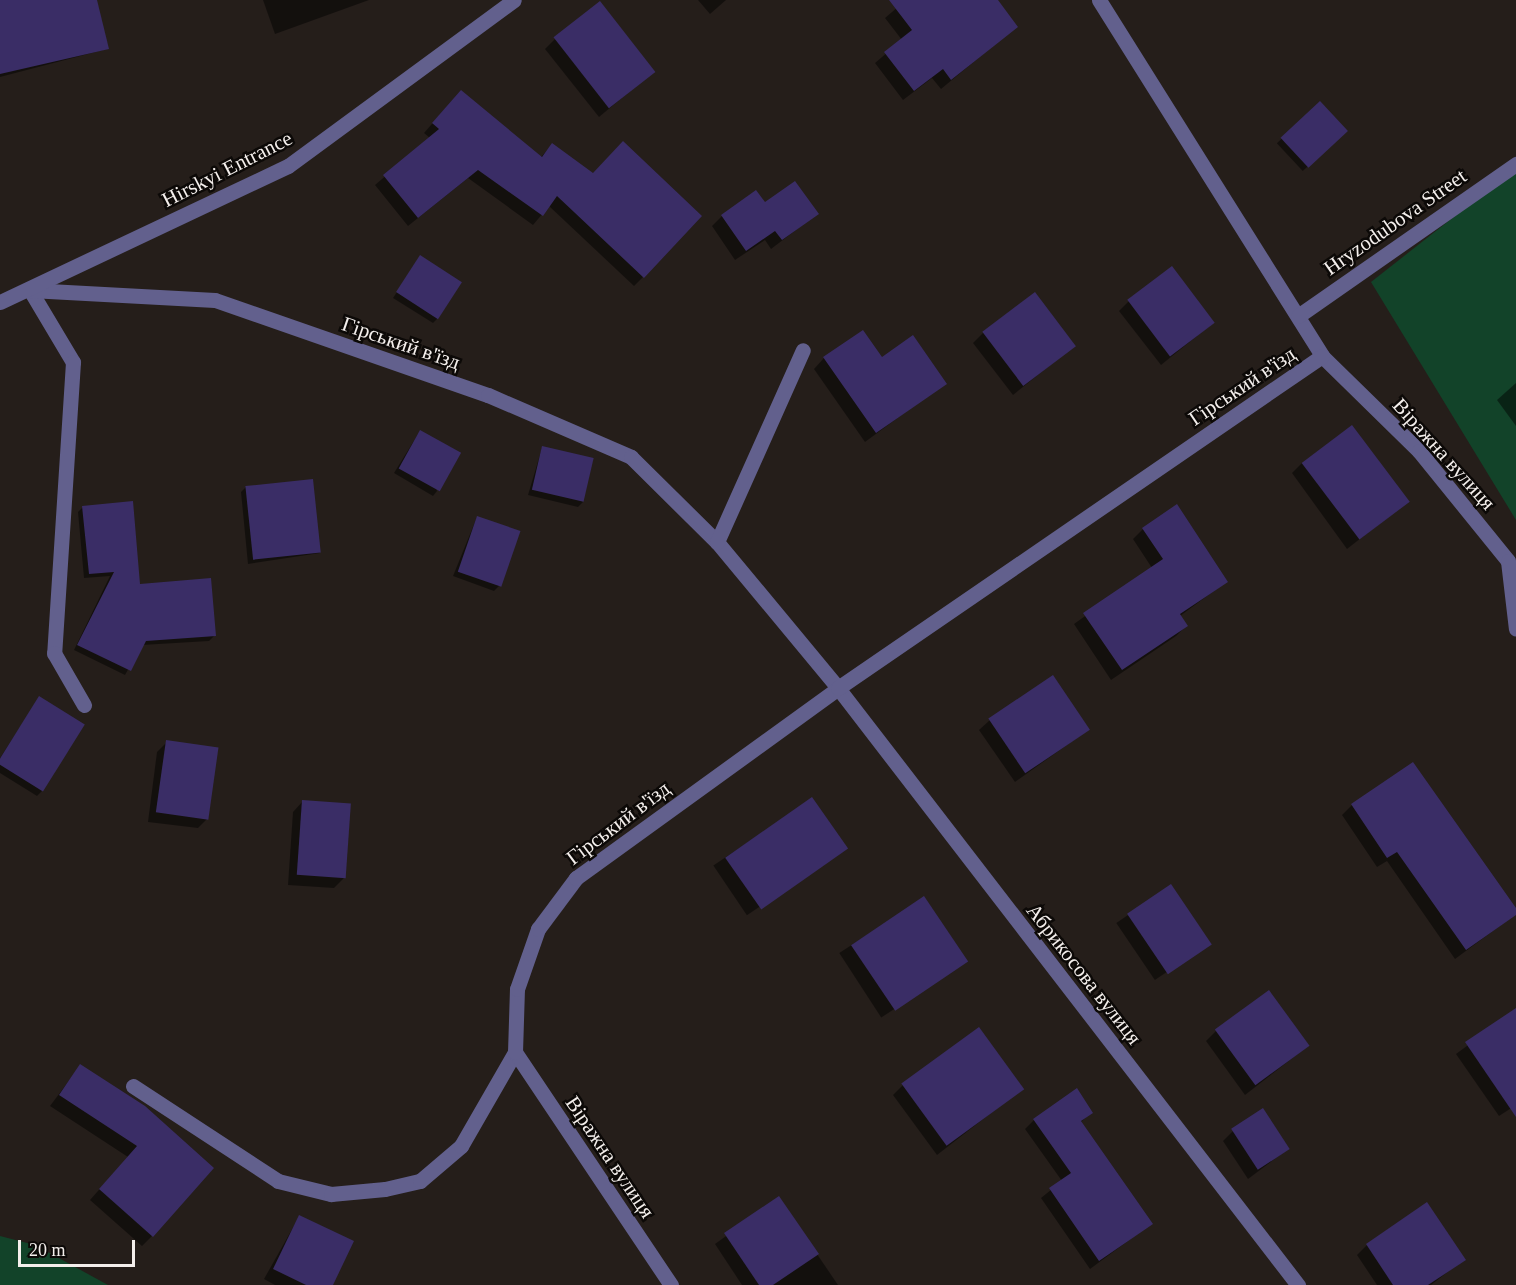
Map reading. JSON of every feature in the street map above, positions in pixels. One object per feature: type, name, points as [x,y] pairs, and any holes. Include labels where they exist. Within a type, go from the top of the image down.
[{"type":"street","name":"Hirskyi Entrance","points":[[0,302],[30,290],[288,166],[514,0]]},
{"type":"street","name":"Гірський в'їзд","points":[[515,1052],[517,989],[538,929],[576,878],[838,688],[1322,356],[1100,0]]},
{"type":"street","name":"Hryzodubova Street","points":[[1298,316],[1516,164]]},
{"type":"street","name":"Гірський в'їзд","points":[[30,290],[216,300],[488,395],[631,457],[717,542],[838,688]]},
{"type":"street","points":[[30,290],[73,362],[54,653],[84,705]]},
{"type":"street","points":[[717,542],[803,350]]},
{"type":"street","name":"Віражна вулиця","points":[[1322,356],[1419,451],[1508,561],[1516,629]]},
{"type":"street","name":"Абрикосова вулиця","points":[[838,688],[1298,1285]]},
{"type":"street","points":[[133,1086],[278,1181],[331,1194],[385,1189],[420,1181],[462,1146],[515,1052]]},
{"type":"street","name":"Віражна вулиця","points":[[515,1052],[670,1285]]},
{"type":"green space","points":[[1516,168],[1516,520],[1371,282]]},
{"type":"green space","points":[[0,1236],[35,1245],[108,1285],[0,1285]]},
{"type":"building","points":[[0,0],[97,0],[109,49],[0,74]]},
{"type":"building","points":[[889,0],[998,0],[1018,27],[951,80],[943,69],[914,91],[884,52],[912,30]]},
{"type":"building","points":[[600,1],[655,72],[609,108],[554,37]]},
{"type":"building","points":[[461,90],[542,157],[552,143],[593,173],[623,141],[702,216],[644,278],[557,196],[543,216],[478,170],[418,218],[383,175],[439,129],[432,123]]},
{"type":"building","points":[[1320,101],[1348,131],[1308,168],[1281,138]]},
{"type":"building","points":[[795,181],[819,214],[782,240],[775,231],[746,251],[721,215],[756,190],[765,202]]},
{"type":"building","points":[[420,255],[462,282],[438,319],[396,292]]},
{"type":"building","points":[[1172,266],[1215,323],[1170,356],[1127,300]]},
{"type":"building","points":[[1035,292],[1076,346],[1023,386],[982,332]]},
{"type":"building","points":[[863,330],[882,357],[913,335],[947,384],[876,433],[823,357]]},
{"type":"building","points":[[1352,425],[1410,502],[1359,540],[1302,463]]},
{"type":"building","points":[[420,430],[461,453],[440,491],[399,468]]},
{"type":"building","points":[[542,446],[594,458],[584,502],[532,490]]},
{"type":"building","points":[[313,479],[321,553],[253,560],[245,486]]},
{"type":"building","points":[[133,501],[140,584],[211,578],[216,636],[146,641],[131,671],[77,645],[114,572],[89,574],[82,506]]},
{"type":"building","points":[[1177,504],[1228,582],[1180,614],[1188,626],[1122,670],[1083,613],[1163,559],[1142,528]]},
{"type":"building","points":[[477,516],[520,531],[501,587],[458,572]]},
{"type":"building","points":[[1053,675],[1090,730],[1025,773],[988,719]]},
{"type":"building","points":[[39,696],[85,725],[43,792],[0,765],[0,758]]},
{"type":"building","points":[[166,740],[218,747],[208,820],[156,812]]},
{"type":"building","points":[[1413,762],[1516,908],[1516,915],[1466,950],[1397,852],[1387,858],[1351,804]]},
{"type":"building","points":[[812,797],[848,849],[761,909],[725,858]]},
{"type":"building","points":[[302,800],[351,803],[346,878],[297,875]]},
{"type":"building","points":[[1171,884],[1212,945],[1168,974],[1127,914]]},
{"type":"building","points":[[924,896],[968,961],[895,1011],[851,945]]},
{"type":"building","points":[[1269,990],[1310,1046],[1255,1085],[1215,1029]]},
{"type":"building","points":[[1516,1008],[1516,1117],[1465,1042]]},
{"type":"building","points":[[979,1027],[1024,1089],[947,1146],[901,1083]]},
{"type":"building","points":[[80,1064],[145,1106],[214,1168],[153,1237],[99,1189],[137,1146],[59,1095]]},
{"type":"building","points":[[1077,1088],[1093,1113],[1081,1121],[1153,1224],[1099,1261],[1049,1188],[1071,1173],[1033,1119]]},
{"type":"building","points":[[1263,1108],[1290,1149],[1258,1170],[1231,1129]]},
{"type":"building","points":[[779,1196],[819,1254],[773,1285],[759,1285],[724,1233]]},
{"type":"building","points":[[1427,1202],[1466,1260],[1428,1285],[1393,1285],[1366,1244]]},
{"type":"building","points":[[299,1215],[354,1241],[333,1285],[306,1285],[273,1269]]}]
